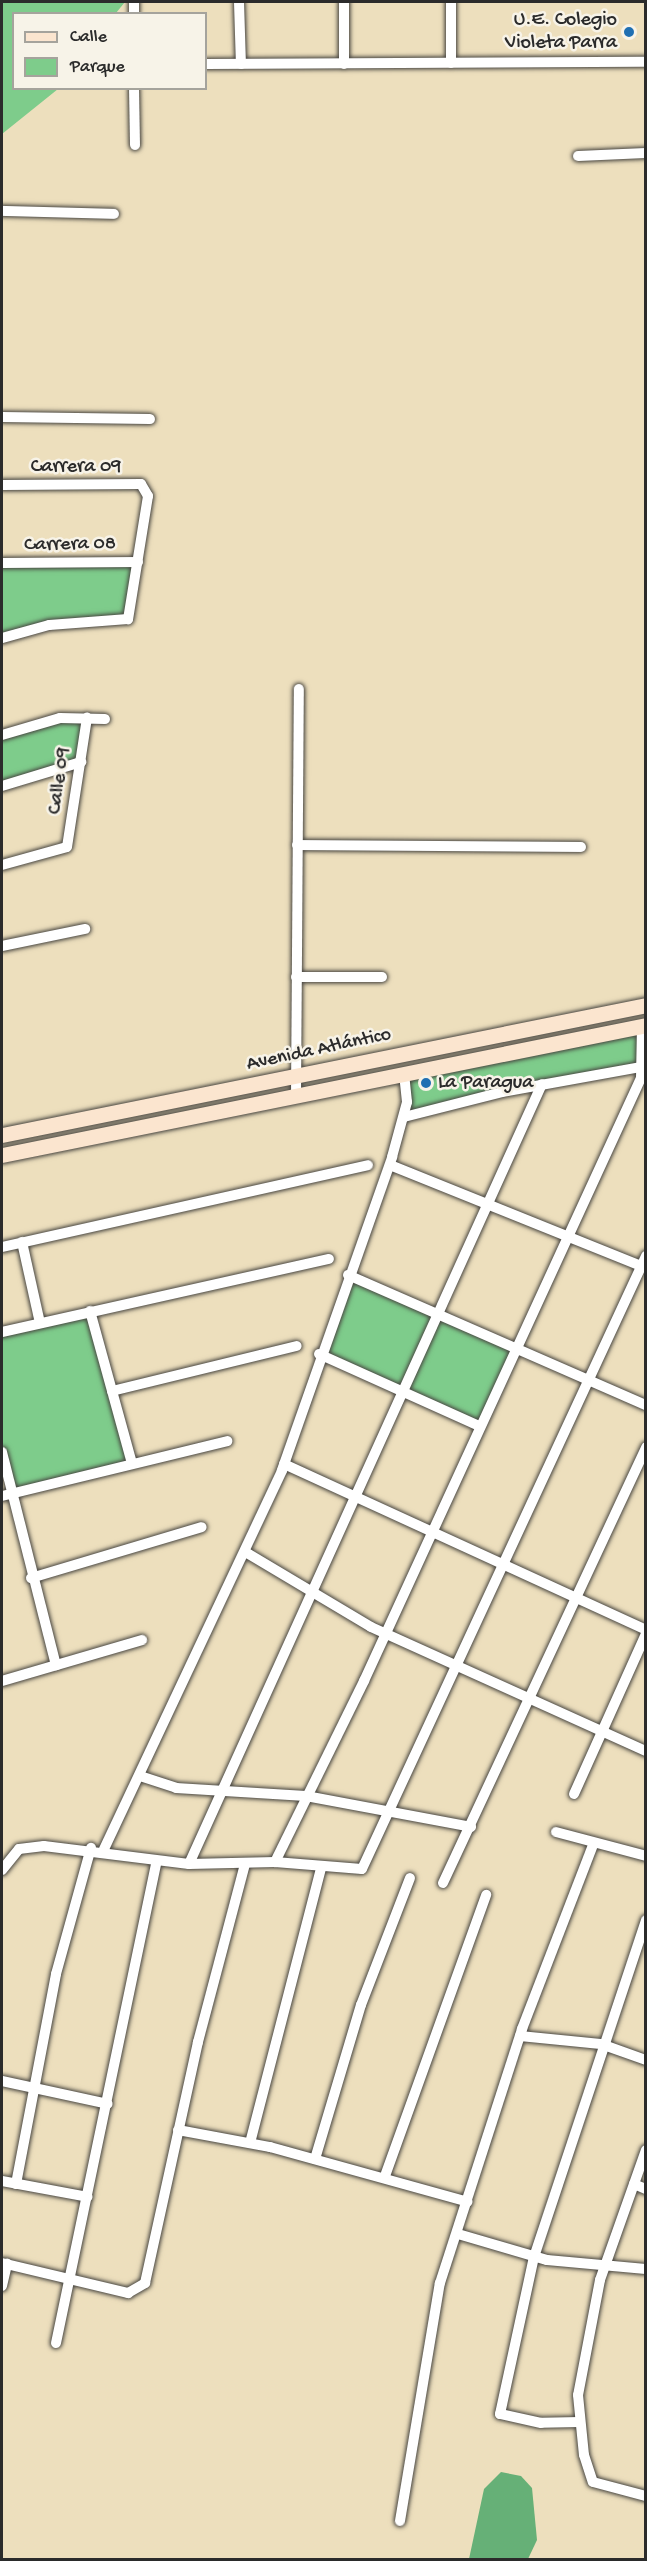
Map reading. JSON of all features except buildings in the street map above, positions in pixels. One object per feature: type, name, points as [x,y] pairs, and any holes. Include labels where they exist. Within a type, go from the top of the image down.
[{"type":"street","points":[[239,2],[241,64]]},
{"type":"street","points":[[344,2],[344,64]]},
{"type":"street","points":[[451,2],[451,63]]},
{"type":"street","points":[[207,64],[645,62]]},
{"type":"street","points":[[134,90],[135,145]]},
{"type":"street","points":[[578,156],[645,153]]},
{"type":"street","points":[[2,211],[114,214]]},
{"type":"street","points":[[2,417],[150,419]]},
{"type":"street","name":"Carrera 09","points":[[2,485],[141,484],[148,491],[138,562]]},
{"type":"street","points":[[2,638],[59,623],[121,623],[130,616],[138,562]]},
{"type":"street","name":"Carrera 08","points":[[2,563],[138,562]]},
{"type":"street","points":[[296,1095],[299,689]]},
{"type":"street","points":[[2,735],[60,718],[105,719]]},
{"type":"street","name":"Calle 09","points":[[2,865],[67,847],[87,718]]},
{"type":"street","points":[[2,786],[81,762]]},
{"type":"street","points":[[297,845],[582,847]]},
{"type":"street","points":[[2,946],[85,929]]},
{"type":"street","points":[[296,977],[382,977]]},
{"type":"street","name":"Avenida Atlántico","points":[[2,1135],[645,1005]]},
{"type":"street","points":[[274,1862],[385,1633],[430,1530],[645,1066],[644,1025]]},
{"type":"street","name":"Avenida Atlántico","points":[[2,1155],[644,1025]]},
{"type":"street","points":[[404,1117],[542,1084],[645,1066]]},
{"type":"street","points":[[104,1850],[247,1553],[284,1464],[319,1354],[390,1165],[404,1117],[404,1073]]},
{"type":"street","points":[[189,1864],[226,1788],[403,1390],[441,1316],[542,1084]]},
{"type":"street","points":[[2,1247],[368,1165]]},
{"type":"street","points":[[2,1870],[19,1848],[91,1848],[157,1861],[189,1864],[274,1862],[321,1868],[362,1869],[643,1261],[567,1235],[491,1203],[390,1165]]},
{"type":"street","points":[[22,1242],[40,1323]]},
{"type":"street","points":[[2,1332],[329,1259]]},
{"type":"street","points":[[348,1275],[645,1405]]},
{"type":"street","points":[[90,1311],[132,1463]]},
{"type":"street","points":[[112,1391],[297,1346]]},
{"type":"street","points":[[319,1354],[479,1426]]},
{"type":"street","points":[[6,1496],[227,1441]]},
{"type":"street","points":[[443,1883],[471,1827],[574,1598],[645,1448]]},
{"type":"street","points":[[2,1452],[6,1496],[56,1665]]},
{"type":"street","points":[[284,1464],[502,1563],[645,1632],[573,1794]]},
{"type":"street","points":[[31,1578],[202,1527]]},
{"type":"street","points":[[247,1553],[385,1633],[528,1700],[645,1751]]},
{"type":"street","points":[[2,1681],[142,1640]]},
{"type":"street","points":[[140,1776],[176,1788],[226,1788],[306,1796],[471,1827]]},
{"type":"street","points":[[556,1832],[593,1845],[645,1854]]},
{"type":"street","points":[[399,2521],[424,2388],[430,2319],[520,2036],[593,1845]]},
{"type":"street","points":[[16,2184],[32,2088],[66,1929],[91,1848]]},
{"type":"street","points":[[56,2343],[108,2104],[157,1861]]},
{"type":"street","points":[[2,2286],[4,2264],[128,2293],[140,2290],[150,2267],[178,2130],[245,1864]]},
{"type":"street","points":[[250,2143],[321,1868]]},
{"type":"street","points":[[315,2158],[361,2005],[410,1878]]},
{"type":"street","points":[[385,2176],[486,1894]]},
{"type":"street","points":[[580,2422],[542,2423],[500,2414],[534,2257],[601,2044],[645,1920]]},
{"type":"street","points":[[520,2036],[601,2044],[645,2060]]},
{"type":"street","points":[[2,2081],[108,2104]]},
{"type":"street","points":[[178,2130],[315,2158],[385,2176],[468,2202]]},
{"type":"street","points":[[645,2150],[605,2261],[578,2381],[580,2422],[593,2482],[645,2496]]},
{"type":"street","points":[[2,2181],[88,2197]]},
{"type":"street","points":[[634,2184],[645,2188]]},
{"type":"street","points":[[458,2234],[534,2257],[605,2261],[645,2269]]},
{"type":"green space","points":[[2,2],[125,2],[117,12],[12,12],[12,90],[57,90],[2,134]]},
{"type":"green space","points":[[138,562],[130,616],[2,638],[2,563]]},
{"type":"green space","points":[[87,718],[81,762],[2,786],[2,735],[35,724]]},
{"type":"green space","points":[[645,1025],[645,1066],[404,1117],[404,1073]]},
{"type":"green space","points":[[348,1275],[514,1349],[479,1426],[319,1354]]},
{"type":"green space","points":[[90,1311],[132,1463],[11,1495],[2,1452],[2,1332]]},
{"type":"green space","points":[[501,2472],[521,2476],[532,2488],[537,2540],[528,2559],[469,2559],[484,2489]]},
{"type":"place","name":"U.E. Colegio Violeta Parra","points":[[629,32]]},
{"type":"place","name":"La Paragua","points":[[426,1083]]}]
